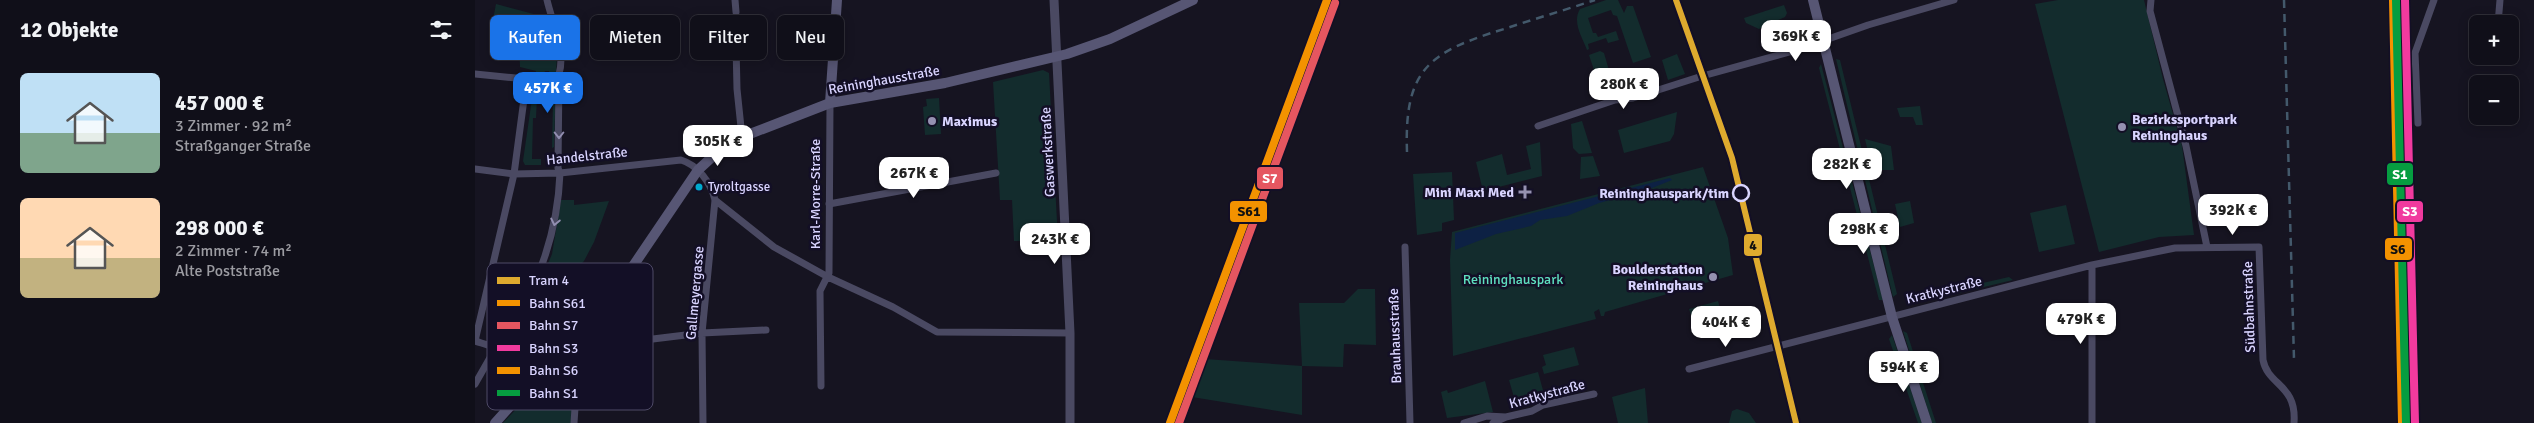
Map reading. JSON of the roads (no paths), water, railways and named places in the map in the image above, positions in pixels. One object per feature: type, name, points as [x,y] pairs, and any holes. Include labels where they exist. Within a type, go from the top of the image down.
[{"type":"main road","name":"Karl-Morre-Straße","points":[[829,103],[837,0]]},
{"type":"main road","points":[[1813,0],[1892,318],[1927,423]]},
{"type":"main road","name":"Reininghausstraße","points":[[635,263],[698,170],[723,147],[742,137],[829,103],[945,83],[1057,57],[1110,39],[1189,1]]},
{"type":"main road","name":"Reininghausstraße","points":[[495,423],[507,410]]},
{"type":"street","points":[[544,263],[556,218],[560,173],[558,168],[560,51],[547,0]]},
{"type":"street","points":[[735,0],[736,12]]},
{"type":"street","name":"Gaswerkstraße","points":[[1055,0],[1070,333],[1070,423]]},
{"type":"street","points":[[1538,126],[1615,100],[1633,98],[1951,0]]},
{"type":"street","points":[[2151,0],[2150,10],[2186,146],[2207,247]]},
{"type":"street","points":[[2418,123],[2415,53],[2434,0]]},
{"type":"street","points":[[2499,15],[2500,0]]},
{"type":"street","points":[[736,60],[742,137]]},
{"type":"street","points":[[475,74],[516,78],[526,84],[514,174],[493,263]]},
{"type":"street","name":"Karl-Morre-Straße","points":[[821,386],[820,291],[828,277],[829,103]]},
{"type":"street","name":"Handelstraße","points":[[475,169],[514,174],[560,173],[681,160],[698,170]]},
{"type":"street","points":[[698,170],[713,192],[715,200],[774,247],[828,277],[893,307],[937,332],[1070,333]]},
{"type":"street","points":[[829,204],[996,173]]},
{"type":"street","name":"Gallmeyergasse","points":[[703,423],[703,333],[715,200]]},
{"type":"street","name":"Brauhausstraße","points":[[1405,247],[1410,423]]},
{"type":"street","name":"Kratkystraße","points":[[1689,369],[2092,265],[2175,248],[2207,247]]},
{"type":"street","name":"Südbahnstraße","points":[[2207,247],[2259,247],[2263,360],[2269,374],[2287,390],[2291,400],[2294,423]]},
{"type":"street","points":[[2092,265],[2092,423]]},
{"type":"street","points":[[487,290],[475,341],[487,346]]},
{"type":"street","points":[[653,339],[703,333],[765,330]]},
{"type":"street","points":[[475,384],[487,363]]},
{"type":"street","name":"Kratkystraße","points":[[1493,423],[1506,417],[1532,411],[1543,405],[1594,394]]},
{"type":"street","points":[[574,423],[575,410]]},
{"type":"street","name":"Kratkystraße","points":[[1464,423],[1487,416],[1506,417]]},
{"type":"water","points":[[1670,178],[1672,180],[1647,190],[1599,203],[1567,216],[1540,220],[1531,226],[1496,234],[1455,250],[1455,233]]},
{"type":"railway","points":[[1407,152],[1407,124],[1410,101],[1417,83],[1426,68],[1440,56],[1478,37],[1595,0]]},
{"type":"railway","points":[[2284,0],[2294,359]]},
{"type":"tram line","name":"4","points":[[1676,0],[1732,158],[1796,423]]},
{"type":"rail line","name":"S61","points":[[1170,423],[1327,0]]},
{"type":"rail line","name":"S6","points":[[2393,0],[2402,423]]},
{"type":"rail line","name":"S1","points":[[2396,0],[2406,423]]},
{"type":"rail line","name":"S3","points":[[2405,0],[2415,423]]},
{"type":"rail line","name":"S7","points":[[1179,423],[1335,3]]},
{"type":"place","name":"Maximus","points":[[932,121]]},
{"type":"place","name":"Bezirkssportpark Reininghaus","points":[[2122,127]]},
{"type":"place","name":"Tyroltgasse","points":[[699,187]]},
{"type":"place","name":"Mini Maxi Med","points":[[1525,192]]},
{"type":"place","name":"Reininghauspark/tim","points":[[1741,193]]},
{"type":"place","name":"Boulderstation Reininghaus","points":[[1713,277]]},
{"type":"park label","name":"Reininghauspark","points":[[1513,279]]}]
